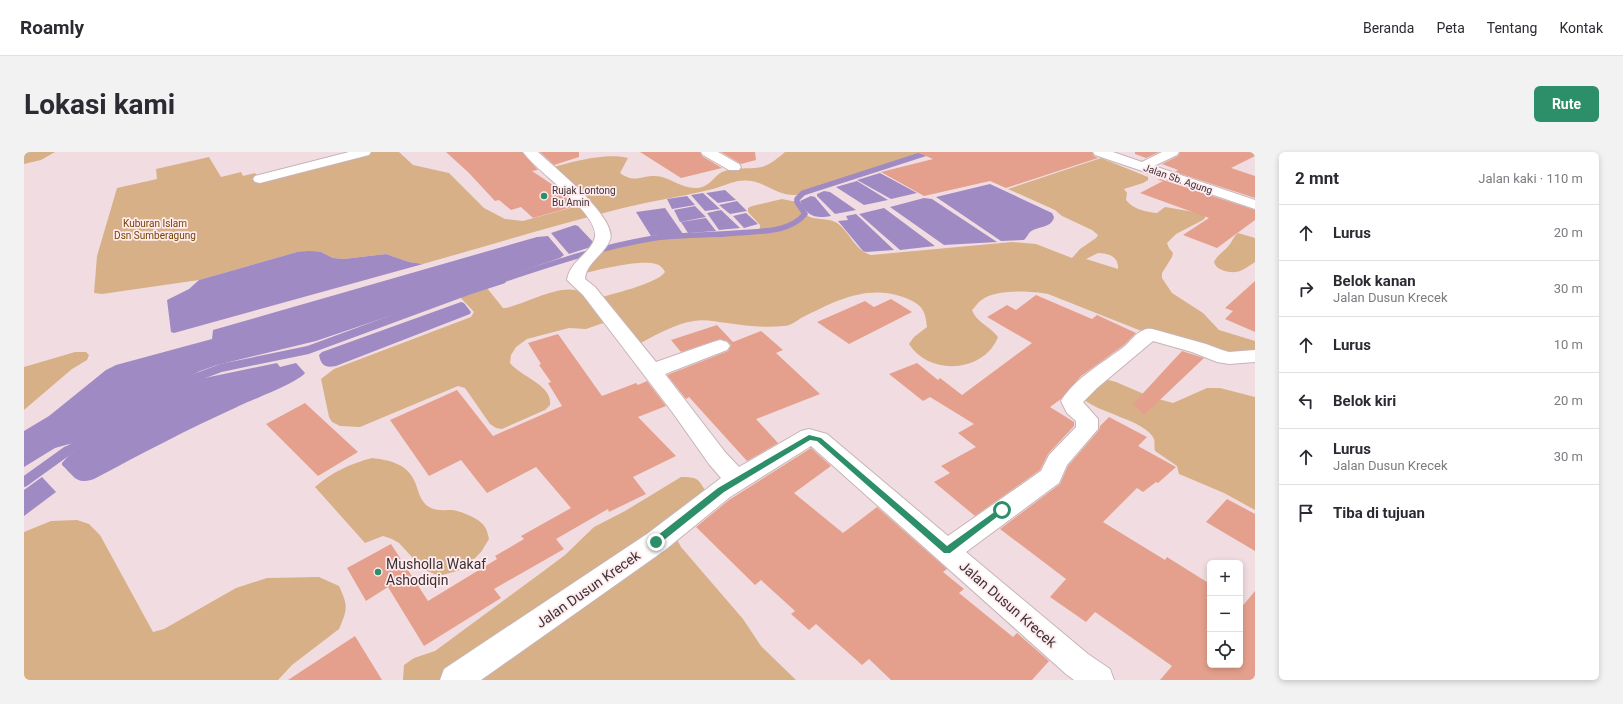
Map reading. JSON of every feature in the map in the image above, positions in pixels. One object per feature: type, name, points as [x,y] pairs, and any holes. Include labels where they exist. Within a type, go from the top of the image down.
[{"type":"street","points":[[260,179],[364,152]]},
{"type":"street","points":[[530,152],[586,204],[603,230],[604,234],[596,250],[578,269],[576,280],[589,291],[681,408],[717,458],[737,480]]},
{"type":"street","points":[[708,152],[734,167]]},
{"type":"street","name":"Jalan Sb. Agung","points":[[1100,152],[1255,205]]},
{"type":"street","points":[[1142,167],[1172,152]]},
{"type":"street","points":[[947,551],[1050,477],[1057,461],[1087,429],[1087,420],[1075,408],[1072,401],[1080,390],[1139,344],[1148,334],[1198,348],[1217,356],[1229,358],[1255,356]]},
{"type":"street","points":[[652,371],[720,346]]},
{"type":"street","name":"Jalan Dusun Krecek","points":[[455,680],[650,546],[721,490],[809,437],[819,440],[1077,664],[1098,680]]},
{"type":"green space","points":[[24,152],[55,152],[41,160],[24,164]]},
{"type":"green space","name":"Kuburan Islam Dsn Sumberagung","points":[[358,152],[399,152],[413,165],[449,173],[484,208],[505,219],[523,221],[585,204],[548,169],[567,163],[599,157],[620,156],[628,158],[620,173],[630,178],[634,179],[656,176],[666,178],[686,187],[697,188],[705,186],[722,172],[732,169],[762,167],[771,163],[785,152],[930,152],[909,160],[796,195],[781,193],[761,184],[747,180],[738,181],[713,189],[634,206],[548,228],[423,264],[409,262],[386,254],[344,259],[333,258],[321,252],[297,252],[199,280],[102,294],[94,293],[97,256],[117,188],[157,179],[156,169],[209,157],[221,177],[241,172],[243,176],[255,173],[260,179]]},
{"type":"green space","points":[[1101,158],[1148,177],[1148,180],[1143,183],[1124,189],[1127,193],[1126,200],[1132,206],[1140,210],[1153,213],[1157,213],[1165,207],[1200,213],[1205,216],[1203,220],[1176,234],[1167,243],[1173,253],[1162,273],[1162,278],[1172,293],[1203,313],[1219,330],[1255,341],[1255,356],[1242,357],[1149,334],[1048,294],[1033,292],[1006,292],[983,299],[972,310],[977,318],[998,337],[991,349],[981,358],[969,363],[956,366],[942,365],[929,361],[918,354],[909,344],[914,337],[927,327],[925,315],[921,308],[914,302],[903,297],[890,293],[877,292],[864,293],[839,300],[787,326],[770,327],[698,320],[670,328],[633,347],[612,320],[586,329],[569,328],[527,339],[516,347],[511,355],[510,363],[547,392],[550,398],[550,405],[545,410],[502,429],[496,428],[490,424],[465,388],[458,386],[360,427],[340,426],[332,422],[329,417],[321,379],[334,369],[471,317],[474,312],[459,296],[487,288],[503,308],[506,308],[559,290],[575,290],[595,299],[633,288],[653,281],[665,272],[657,264],[638,263],[616,266],[576,275],[603,249],[650,239],[757,231],[760,228],[760,225],[748,212],[748,208],[752,206],[782,199],[797,202],[805,214],[809,217],[829,220],[837,223],[846,231],[861,250],[871,255],[1012,242],[1036,244],[1072,258],[1080,249],[1098,235],[1092,230],[1062,216],[1055,210],[1008,189]],"holes":[[[1098,253],[1112,256],[1117,261],[1118,269],[1086,259]]]},
{"type":"green space","points":[[1238,233],[1255,238],[1255,262],[1237,272],[1221,270],[1215,265],[1214,262]]},
{"type":"green space","points":[[75,352],[86,352],[89,355],[87,360],[72,369],[24,410],[24,367]]},
{"type":"green space","points":[[1101,378],[1116,382],[1151,397],[1173,403],[1207,388],[1220,388],[1255,397],[1255,510],[1224,493],[1179,474],[1177,466],[1155,451],[1154,439],[1149,432],[1131,422],[1088,403],[1081,397]]},
{"type":"green space","points":[[372,458],[396,463],[411,474],[420,496],[431,508],[461,512],[475,518],[485,527],[489,539],[481,552],[464,569],[439,576],[423,569],[399,543],[392,539],[383,536],[365,543],[315,487],[342,469]]},
{"type":"green space","points":[[681,477],[691,477],[696,479],[706,492],[675,536],[681,547],[743,619],[761,646],[796,680],[403,680],[404,665],[414,658],[435,651],[565,555],[594,527],[625,511]]},
{"type":"green space","points":[[77,520],[89,524],[100,535],[153,632],[164,629],[236,588],[267,578],[319,577],[339,586],[346,607],[342,622],[339,629],[292,665],[278,680],[24,680],[24,532],[51,521]]},
{"type":"shaded area","points":[[880,173],[917,193],[891,199],[857,180]]},
{"type":"shaded area","points":[[857,181],[888,200],[864,205],[836,187]]},
{"type":"shaded area","points":[[990,184],[1052,213],[1054,217],[1053,221],[1048,225],[1033,230],[1024,240],[1001,241],[936,197]]},
{"type":"shaded area","points":[[725,190],[736,200],[718,203],[706,193]]},
{"type":"shaded area","points":[[824,191],[830,192],[856,210],[835,214],[817,196],[817,194]]},
{"type":"shaded area","points":[[703,193],[720,209],[705,211],[691,195]]},
{"type":"shaded area","points":[[687,196],[695,205],[672,209],[667,199]]},
{"type":"shaded area","points":[[811,196],[815,197],[831,216],[816,217],[806,210],[800,201]]},
{"type":"shaded area","points":[[924,198],[932,199],[997,242],[944,245],[890,207]]},
{"type":"shaded area","points":[[737,201],[747,211],[730,214],[719,205]]},
{"type":"shaded area","points":[[695,206],[706,217],[680,222],[674,210]]},
{"type":"shaded area","points":[[665,208],[683,234],[651,236],[636,212]]},
{"type":"shaded area","points":[[884,208],[935,246],[900,250],[859,214]]},
{"type":"shaded area","points":[[721,210],[740,228],[719,230],[707,213]]},
{"type":"shaded area","points":[[746,213],[758,224],[744,228],[733,216]]},
{"type":"shaded area","points":[[856,214],[894,250],[863,251],[838,221],[848,220],[846,216]]},
{"type":"shaded area","points":[[706,218],[716,231],[688,233],[681,222]]},
{"type":"shaded area","points":[[575,225],[578,226],[594,243],[594,246],[569,254],[551,233]]},
{"type":"shaded area","points":[[548,236],[564,255],[560,258],[316,341],[217,365],[200,371],[158,392],[73,443],[55,448],[24,467],[24,431],[49,416],[106,370],[116,365],[212,339],[213,330],[537,237]]},
{"type":"shaded area","points":[[297,252],[321,252],[333,258],[344,259],[386,254],[409,262],[423,264],[174,333],[171,332],[167,300],[189,289],[199,280]]},
{"type":"shaded area","points":[[461,302],[464,303],[471,312],[470,314],[336,366],[329,367],[321,362],[319,355],[322,352]]},
{"type":"shaded area","points":[[277,363],[280,367],[296,363],[305,373],[293,382],[201,424],[94,479],[83,481],[76,479],[62,465],[62,463],[77,448],[88,440],[138,408],[160,396],[195,380]]},
{"type":"shaded area","points":[[42,477],[56,492],[24,516],[24,490]]},
{"type":"building","points":[[446,152],[522,152],[538,170],[532,171],[556,187],[553,187],[576,206],[533,218],[521,207],[511,210],[499,200],[495,201],[469,173]]},
{"type":"building","points":[[540,152],[579,152],[579,157],[554,165]]},
{"type":"building","points":[[640,152],[700,152],[702,156],[722,168],[681,178]]},
{"type":"building","points":[[721,152],[755,152],[756,160],[741,164]]},
{"type":"building","points":[[916,152],[1092,152],[1094,156],[1098,158],[1006,188],[990,181],[924,196],[881,172],[933,159]]},
{"type":"building","points":[[1135,152],[1159,152],[1146,158],[1135,154]]},
{"type":"building","points":[[1180,152],[1255,152],[1255,156],[1231,168],[1255,176],[1255,198],[1175,172],[1178,170],[1162,164],[1178,156]]},
{"type":"building","points":[[1160,179],[1255,210],[1255,220],[1217,248],[1183,235],[1209,218],[1140,193],[1163,181],[1158,180]]},
{"type":"building","points":[[1255,281],[1255,332],[1225,319],[1233,311],[1225,308]]},
{"type":"building","points":[[1036,295],[1092,319],[1097,315],[1136,333],[1124,345],[1081,376],[1061,399],[1050,407],[1074,422],[1074,426],[1048,454],[1040,470],[975,516],[934,482],[950,473],[941,466],[976,447],[958,433],[974,424],[930,397],[923,401],[889,374],[917,363],[938,380],[940,378],[962,395],[1032,343],[987,317],[1007,305],[1016,310]]},
{"type":"building","points":[[891,299],[912,312],[849,344],[817,322],[865,301],[874,307]]},
{"type":"building","points":[[717,325],[733,342],[761,331],[783,350],[776,353],[820,394],[756,419],[778,443],[747,461],[689,397],[686,399],[667,375],[728,351],[731,345],[727,341],[720,339],[681,352],[671,340]]},
{"type":"building","points":[[558,334],[602,396],[636,383],[638,385],[647,381],[666,406],[638,417],[676,456],[633,477],[646,494],[609,512],[608,509],[556,539],[564,549],[494,589],[501,598],[424,646],[388,587],[366,601],[347,568],[391,544],[428,601],[497,559],[495,556],[524,539],[521,536],[571,508],[536,467],[487,493],[461,460],[429,476],[390,420],[457,390],[493,436],[562,406],[548,383],[551,382],[539,365],[541,364],[528,343]]},
{"type":"building","points":[[1182,351],[1204,358],[1144,415],[1133,404]]},
{"type":"building","points":[[305,403],[358,452],[318,476],[266,424]]},
{"type":"building","points":[[1109,417],[1147,437],[1138,446],[1176,467],[1158,483],[1156,482],[1143,492],[1137,488],[1103,522],[1165,560],[1167,557],[1207,582],[1207,668],[1243,668],[1243,605],[1255,591],[1255,680],[1160,680],[1172,666],[1095,612],[1086,622],[1050,597],[1066,579],[1000,529],[1060,484],[1068,466],[1099,430],[1100,426]]},
{"type":"building","points":[[811,448],[831,466],[794,493],[843,533],[877,507],[947,569],[943,572],[964,589],[959,593],[1013,637],[1017,633],[1049,661],[1032,680],[891,680],[869,659],[862,665],[816,624],[809,630],[791,614],[795,611],[761,580],[755,585],[696,527],[729,500]]},
{"type":"building","points":[[1227,499],[1255,514],[1255,551],[1206,522]]},
{"type":"building","points":[[355,636],[382,680],[288,680]]},
{"type":"waterway","points":[[499,281],[592,252],[649,239],[670,236],[764,231],[783,228],[791,225],[805,214],[797,202],[797,199],[803,193],[930,152]]},
{"type":"waterway","points":[[65,452],[143,403],[194,378],[221,368],[308,350],[502,280]]},
{"type":"waterway","points":[[24,482],[67,451]]},
{"type":"place","name":"Rujak Lontong Bu Amin","points":[[544,196]]},
{"type":"place","name":"Musholla Wakaf Ashodiqin","points":[[378,572]]},
{"type":"route","points":[[656,542],[721,490],[809,437],[819,440],[947,551],[1002,510]]}]
